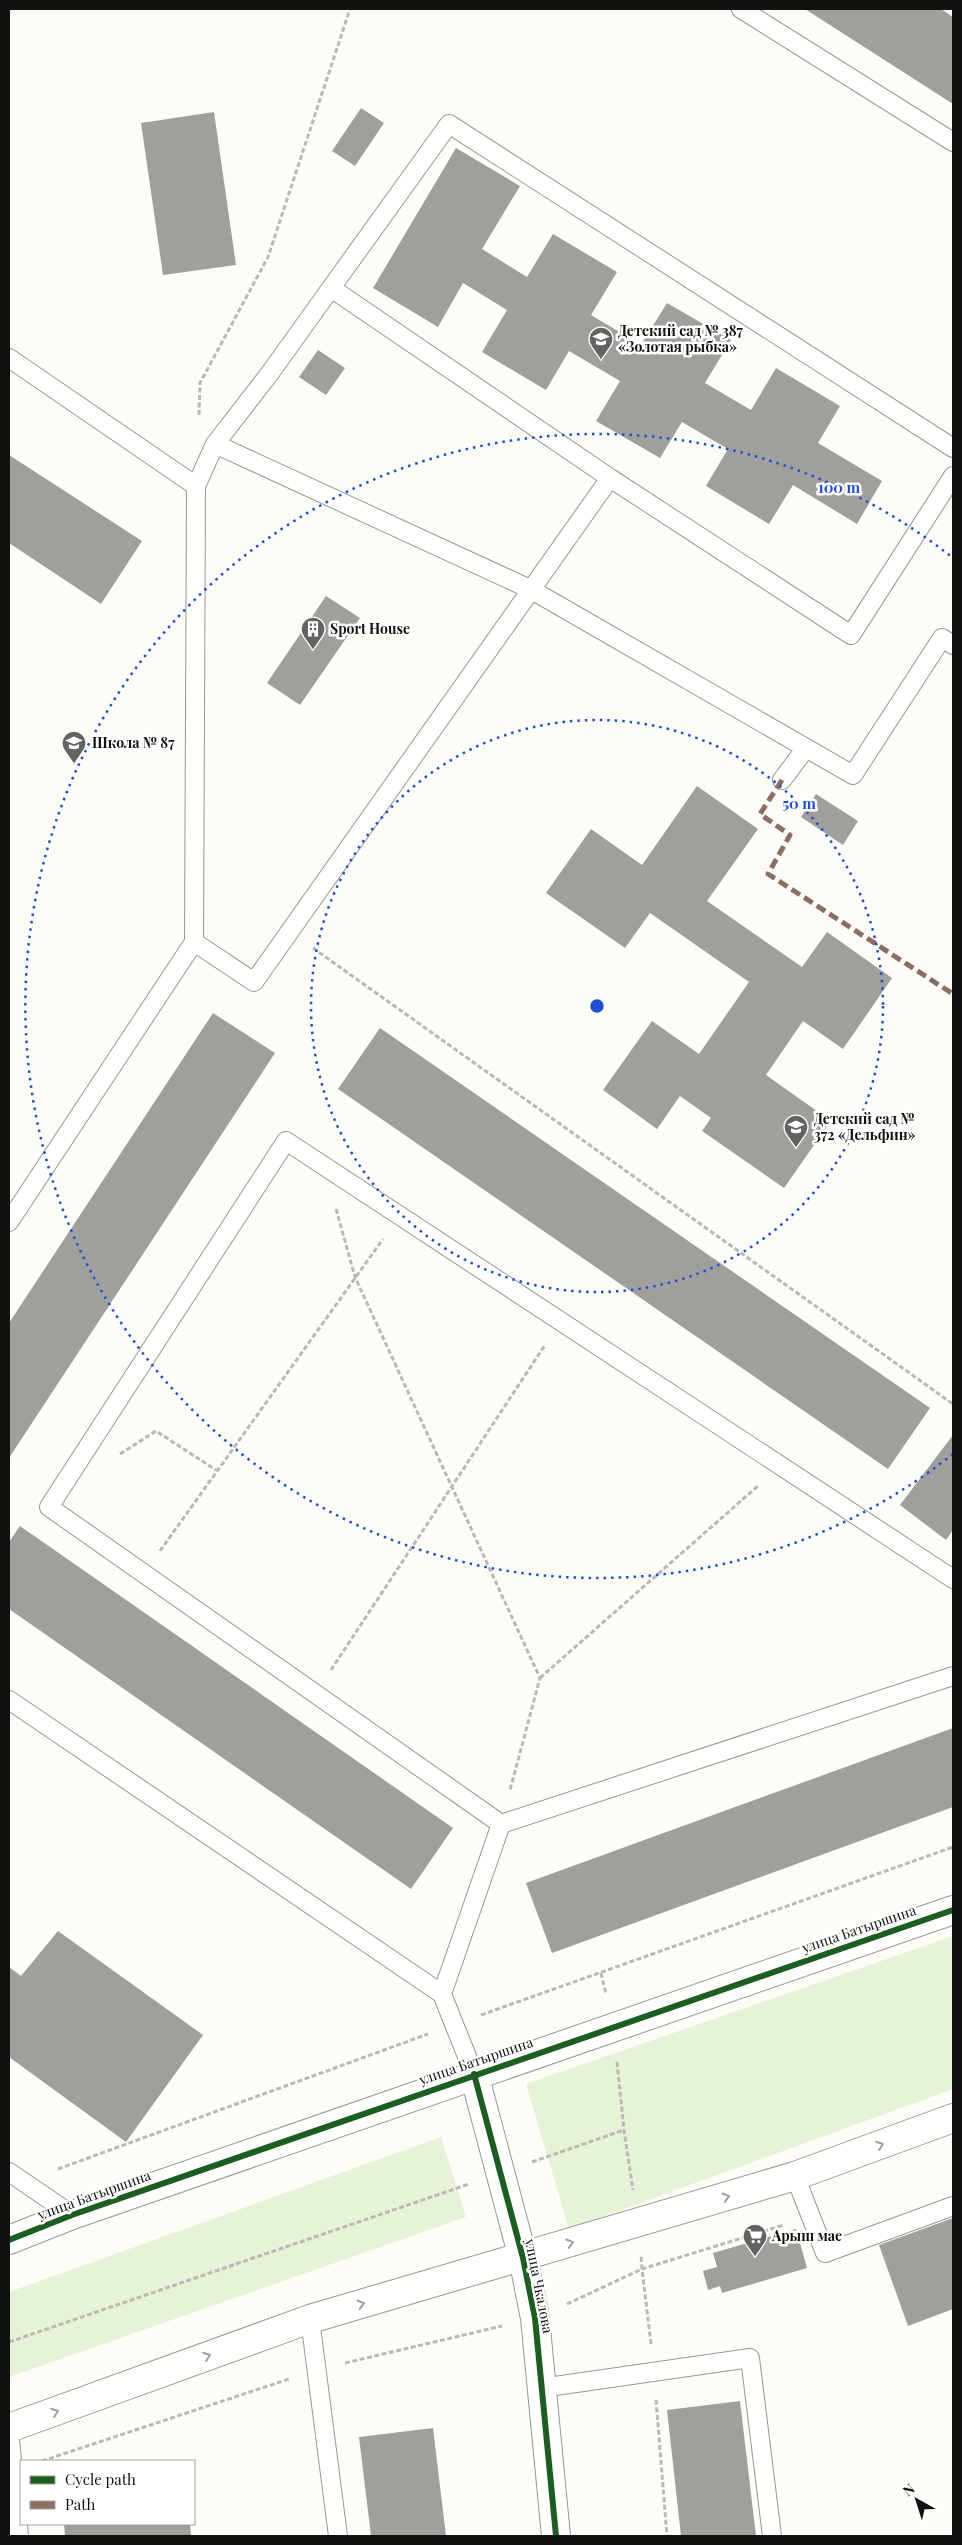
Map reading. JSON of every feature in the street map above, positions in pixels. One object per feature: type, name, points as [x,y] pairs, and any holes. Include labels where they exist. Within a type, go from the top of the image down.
[{"type":"street","name":"улица Батыршина","points":[[9,2240],[72,2215],[474,2074],[953,1910]]},
{"type":"street","name":"улица Чкалова","points":[[474,2074],[523,2258],[535,2318],[556,2536]]},
{"type":"street","points":[[9,2428],[310,2319],[523,2258],[795,2176],[953,2118]]},
{"type":"lane","points":[[741,9],[953,142]]},
{"type":"lane","points":[[9,1222],[194,942],[196,486],[215,444],[270,373],[449,124],[953,448]]},
{"type":"lane","points":[[331,288],[610,478],[851,635],[953,476]]},
{"type":"lane","points":[[9,358],[196,486]]},
{"type":"lane","points":[[215,444],[530,589],[853,775],[942,638],[953,645]]},
{"type":"lane","points":[[194,942],[254,982],[530,589],[554,560],[610,478]]},
{"type":"lane","points":[[782,780],[806,748]]},
{"type":"lane","points":[[500,1824],[49,1507],[286,1141],[953,1578]]},
{"type":"lane","points":[[500,1824],[953,1676]]},
{"type":"lane","points":[[9,1700],[442,1994],[474,2074]]},
{"type":"lane","points":[[442,1994],[500,1824]]},
{"type":"lane","points":[[795,2176],[825,2253],[953,2206]]},
{"type":"lane","points":[[16,2177],[72,2215]]},
{"type":"lane","points":[[310,2319],[338,2536]]},
{"type":"lane","points":[[541,2388],[750,2358],[772,2536]]},
{"type":"lane","points":[[9,2428],[19,2536]]},
{"type":"path","points":[[199,420],[200,383],[268,257],[350,9]]},
{"type":"path","points":[[290,932],[953,1404]]},
{"type":"path","points":[[325,1167],[356,1276],[451,1488],[540,1678]]},
{"type":"path","points":[[144,1574],[216,1470],[399,1216]]},
{"type":"path","points":[[315,1694],[561,1322]]},
{"type":"path","points":[[116,1456],[156,1431],[216,1470]]},
{"type":"path","points":[[500,1824],[540,1678],[781,1466]]},
{"type":"path","points":[[16,2177],[454,2025],[953,1847]]},
{"type":"path","points":[[9,2342],[624,2130]]},
{"type":"path","points":[[642,2269],[811,2217]]},
{"type":"green space","points":[[953,1936],[953,2089],[569,2229],[526,2084]]},
{"type":"green space","points":[[441,2137],[466,2217],[9,2377],[9,2292]]},
{"type":"building","points":[[805,9],[941,9],[953,17],[953,104]]},
{"type":"building","points":[[361,108],[384,123],[355,166],[332,151]]},
{"type":"building","points":[[214,112],[236,265],[163,275],[141,123]]},
{"type":"building","points":[[456,148],[520,186],[482,249],[527,277],[553,234],[617,272],[591,315],[641,345],[667,303],[731,340],[705,383],[751,410],[776,368],[840,406],[818,443],[882,481],[857,524],[793,485],[769,524],[706,486],[728,449],[682,422],[660,458],[596,421],[620,381],[569,351],[546,390],[482,352],[507,310],[463,283],[438,327],[373,288]]},
{"type":"building","points":[[318,350],[345,368],[326,395],[299,377]]},
{"type":"building","points":[[9,455],[142,541],[101,604],[9,543]]},
{"type":"building","name":"Sport House","points":[[326,596],[360,618],[300,705],[267,683]]},
{"type":"building","points":[[697,786],[758,829],[707,901],[802,967],[827,932],[892,978],[843,1049],[803,1021],[766,1075],[831,1121],[784,1188],[702,1131],[711,1118],[680,1096],[657,1129],[603,1090],[652,1021],[699,1054],[749,982],[650,913],[625,948],[546,893],[591,829],[642,865]]},
{"type":"building","points":[[816,794],[858,821],[843,845],[801,817]]},
{"type":"building","points":[[213,1013],[275,1053],[9,1458],[9,1323]]},
{"type":"building","points":[[380,1028],[930,1408],[888,1469],[338,1089]]},
{"type":"building","points":[[953,1435],[953,1530],[946,1540],[900,1505]]},
{"type":"building","points":[[20,1526],[453,1828],[411,1889],[9,1609],[9,1542]]},
{"type":"building","points":[[953,1728],[953,1807],[552,1953],[526,1883]]},
{"type":"building","points":[[58,1931],[203,2035],[126,2142],[9,2057],[9,1967],[21,1976]]},
{"type":"building","points":[[953,2218],[953,2309],[908,2326],[879,2245]]},
{"type":"building","points":[[796,2229],[807,2268],[722,2293],[720,2286],[708,2290],[703,2271],[717,2267],[713,2253]]},
{"type":"building","points":[[740,2401],[756,2536],[681,2536],[667,2410]]},
{"type":"building","points":[[433,2428],[446,2536],[371,2536],[359,2437]]},
{"type":"building","points":[[64,2525],[190,2525],[191,2536],[65,2536]]},
{"type":"marked path","points":[[782,780],[760,814],[790,835],[768,874],[953,994]]},
{"type":"cycle path","points":[[9,2240],[72,2215],[953,1910]]},
{"type":"cycle path","points":[[474,2074],[523,2258],[535,2318],[556,2536]]},
{"type":"place","name":"Детский сад № 387 «Золотая рыбка»","points":[[601,360]]},
{"type":"place","name":"Sport House","points":[[313,650]]},
{"type":"place","name":"Школа № 87","points":[[74,764]]},
{"type":"place","name":"Детский сад № 372 «Дельфин»","points":[[796,1148]]},
{"type":"place","name":"Арыш мае","points":[[755,2257]]}]
